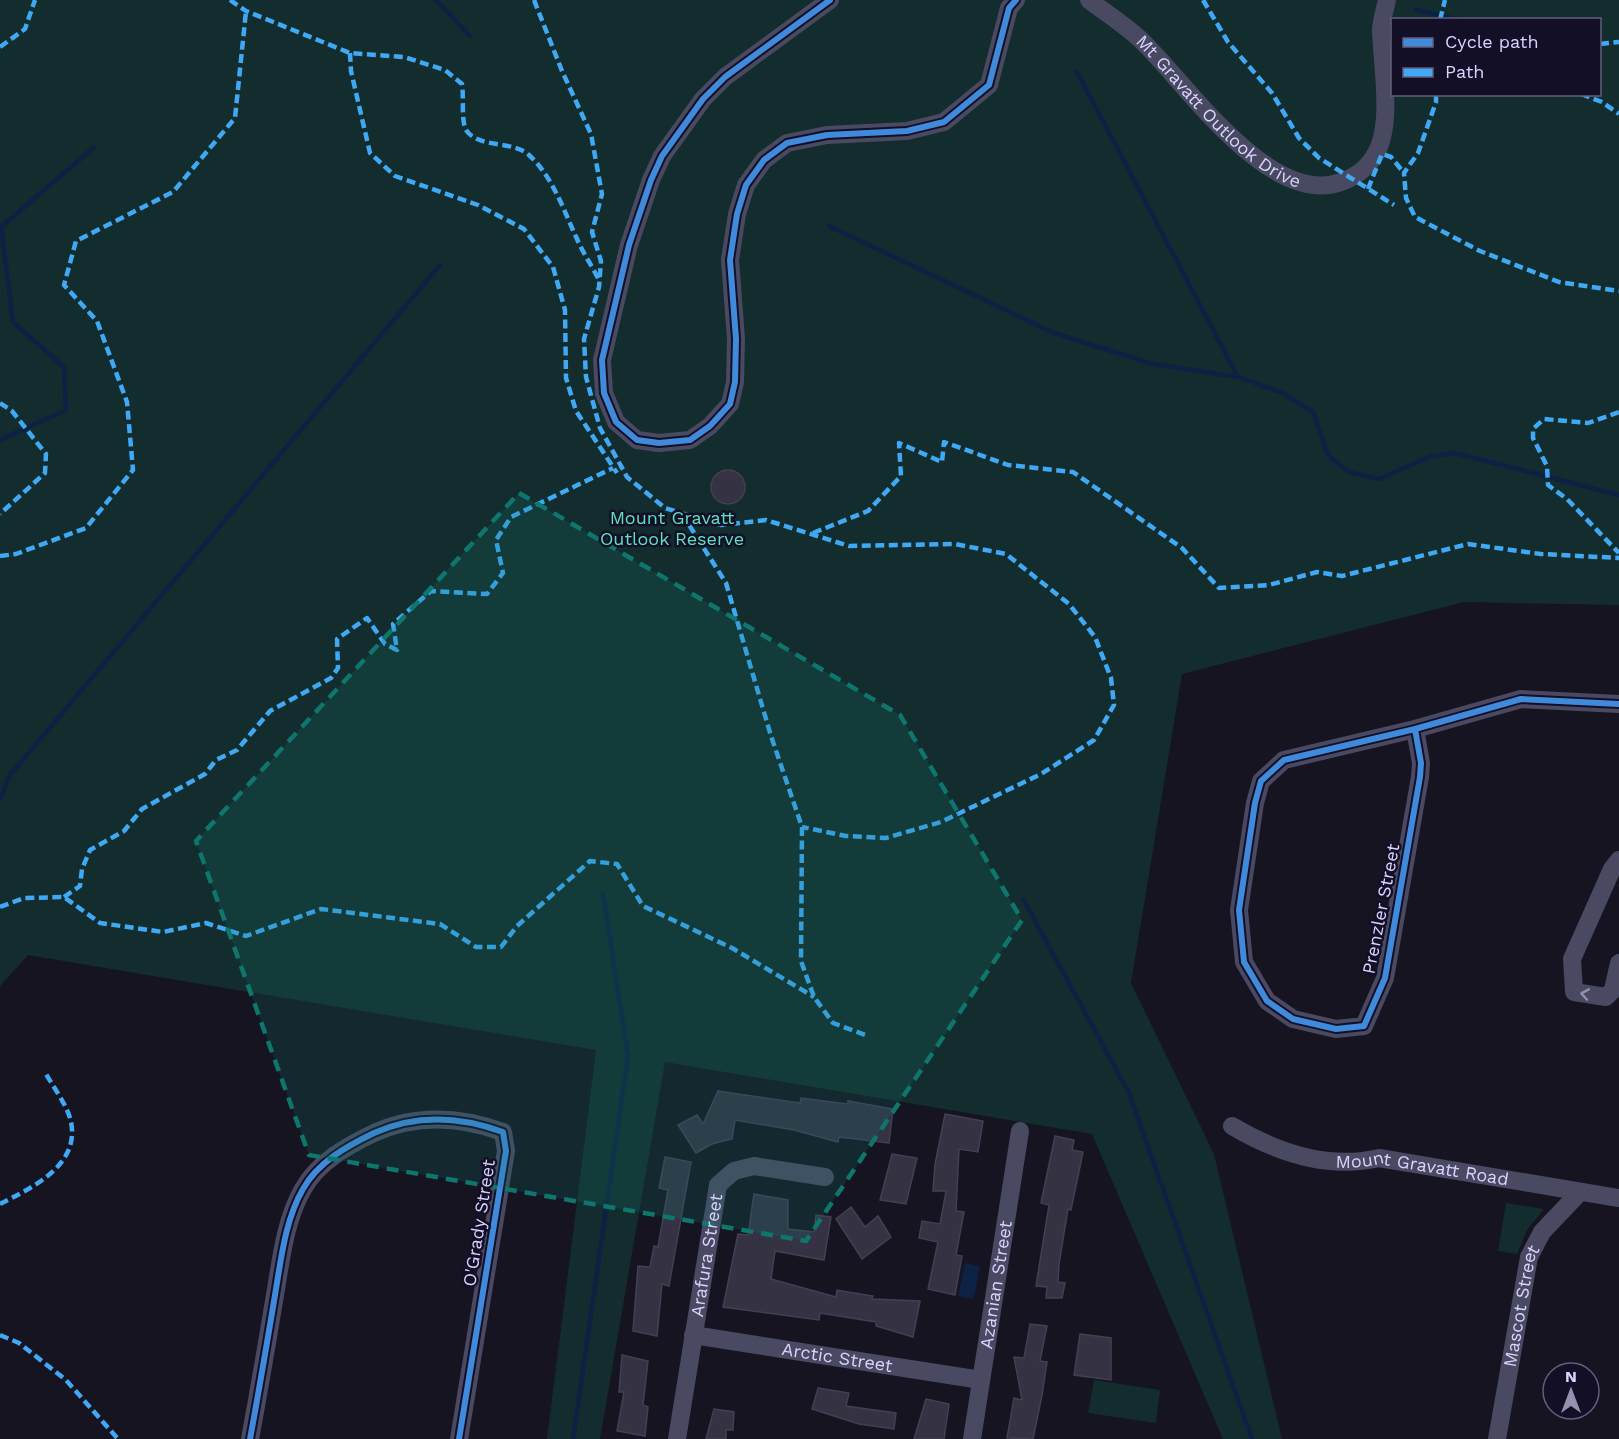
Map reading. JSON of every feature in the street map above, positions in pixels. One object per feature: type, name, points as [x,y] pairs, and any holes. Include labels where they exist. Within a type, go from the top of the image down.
[{"type":"street","points":[[830,0],[725,77],[696,108],[663,156],[651,180],[629,245],[602,360],[604,393],[616,422],[637,440],[658,443],[690,440],[710,426],[730,404],[735,382],[736,339],[730,260],[737,214],[746,184],[764,160],[787,143],[827,135],[907,131],[944,122],[989,85],[1010,8],[1016,0]]},
{"type":"street","name":"Mt Gravatt Outlook Drive","points":[[1089,0],[1144,43],[1242,147],[1287,179],[1327,187],[1352,178],[1377,153],[1385,97],[1381,28],[1387,0]]},
{"type":"street","name":"Prenzler Street","points":[[1414,729],[1421,763],[1420,777],[1385,978],[1364,1026],[1336,1029],[1293,1019],[1267,1001],[1244,962],[1239,910],[1255,804],[1261,781],[1284,760],[1414,729],[1521,699],[1619,704]]},
{"type":"street","points":[[1619,860],[1611,869],[1572,959],[1574,992],[1606,997],[1614,990],[1619,963]]},
{"type":"street","name":"O'Grady Street","points":[[250,1439],[285,1239],[303,1189],[323,1164],[354,1143],[392,1125],[430,1117],[482,1125],[502,1132],[506,1151],[459,1439]]},
{"type":"street","name":"Mount Gravatt Road","points":[[1232,1126],[1265,1145],[1300,1156],[1356,1163],[1379,1158],[1619,1198]]},
{"type":"street","name":"Azanian Street","points":[[972,1439],[1020,1131]]},
{"type":"street","name":"Arafura Street","points":[[677,1439],[718,1185],[734,1171],[754,1166],[825,1177]]},
{"type":"street","name":"Mascot Street","points":[[1497,1439],[1528,1257],[1542,1232],[1580,1192]]},
{"type":"street","name":"Arctic Street","points":[[693,1335],[981,1380]]},
{"type":"highlighted area","points":[[519,493],[900,715],[1022,920],[806,1241],[309,1155],[196,841]]},
{"type":"green space","name":"Mount Gravatt Outlook Reserve","points":[[0,0],[1619,0],[1619,605],[1464,602],[1182,674],[1131,983],[1214,1154],[1282,1439],[1223,1439],[1092,1134],[665,1062],[600,1439],[547,1439],[596,1050],[28,955],[0,986]]},
{"type":"green space","points":[[1506,1203],[1544,1209],[1527,1230],[1517,1254],[1498,1251]]},
{"type":"green space","points":[[1094,1380],[1160,1390],[1156,1423],[1088,1413]]},
{"type":"water","points":[[965,1263],[980,1266],[974,1299],[958,1296]]},
{"type":"building","points":[[728,470],[740,475],[745,487],[740,499],[728,504],[716,499],[711,487],[716,475]]},
{"type":"building","points":[[718,1091],[800,1103],[801,1098],[848,1104],[848,1101],[893,1109],[889,1143],[839,1137],[838,1142],[794,1130],[735,1120],[732,1139],[712,1144],[696,1153],[678,1125],[697,1115],[703,1124]]},
{"type":"building","points":[[945,1114],[983,1121],[978,1152],[959,1149],[956,1211],[964,1212],[956,1255],[962,1256],[955,1295],[928,1289],[938,1242],[919,1238],[922,1221],[940,1224],[946,1191],[933,1191],[935,1164]]},
{"type":"building","points":[[1055,1136],[1074,1140],[1072,1150],[1083,1152],[1071,1210],[1068,1209],[1059,1264],[1058,1282],[1065,1283],[1062,1298],[1046,1298],[1047,1287],[1036,1286],[1049,1205],[1041,1203]]},
{"type":"building","points":[[892,1154],[917,1158],[906,1204],[880,1200]]},
{"type":"building","points":[[665,1157],[691,1162],[669,1286],[662,1284],[657,1336],[633,1331],[638,1266],[650,1267],[654,1246],[658,1247],[668,1190],[659,1188]]},
{"type":"building","points":[[754,1194],[788,1200],[788,1229],[814,1232],[816,1215],[831,1217],[824,1260],[775,1251],[771,1279],[836,1297],[837,1290],[873,1296],[872,1299],[920,1301],[913,1337],[876,1326],[876,1322],[820,1313],[819,1320],[723,1307],[738,1234],[748,1235]]},
{"type":"building","points":[[851,1207],[865,1227],[878,1216],[891,1237],[862,1259],[836,1219]]},
{"type":"building","points":[[1030,1324],[1047,1326],[1040,1361],[1047,1362],[1042,1395],[1033,1439],[1007,1438],[1014,1398],[1022,1400],[1014,1357],[1024,1358]]},
{"type":"building","points":[[1080,1334],[1111,1338],[1111,1380],[1074,1375]]},
{"type":"building","points":[[622,1355],[648,1361],[643,1405],[648,1407],[645,1436],[617,1431],[624,1392],[619,1392]]},
{"type":"building","points":[[818,1388],[849,1393],[846,1406],[896,1413],[894,1429],[859,1424],[812,1409]]},
{"type":"building","points":[[926,1399],[949,1404],[944,1439],[914,1439]]},
{"type":"building","points":[[714,1409],[734,1412],[733,1430],[726,1430],[726,1439],[706,1439]]},
{"type":"waterway","points":[[436,0],[470,36]]},
{"type":"waterway","points":[[1416,10],[1452,18]]},
{"type":"waterway","points":[[1077,72],[1238,377]]},
{"type":"waterway","points":[[0,440],[66,410],[64,367],[13,322],[1,227],[93,148]]},
{"type":"waterway","points":[[829,226],[1054,333],[1153,364],[1238,377],[1283,393],[1313,412],[1328,455],[1348,472],[1379,479],[1429,457],[1455,453],[1619,495]]},
{"type":"waterway","points":[[0,799],[10,775],[440,265]]},
{"type":"waterway","points":[[573,1439],[628,1056],[603,894]]},
{"type":"waterway","points":[[1023,899],[1129,1093],[1252,1439]]},
{"type":"marked path","points":[[0,47],[25,29],[35,0]]},
{"type":"marked path","points":[[230,0],[246,11],[350,53],[404,57],[445,70],[462,84],[466,130],[479,140],[522,150],[545,173],[599,280]]},
{"type":"marked path","points":[[534,0],[562,71],[591,134],[602,194],[592,232],[601,261],[599,287],[584,339],[586,377],[600,428],[627,477],[665,508],[721,525],[766,520],[849,546],[955,544],[1006,554],[1069,604],[1095,637],[1111,678],[1114,705],[1094,740],[1041,774],[941,822],[886,838],[846,836],[802,827]]},
{"type":"marked path","points":[[1203,0],[1228,42],[1272,93],[1299,138],[1319,158],[1394,205]]},
{"type":"marked path","points":[[1440,18],[1445,0]]},
{"type":"marked path","points":[[0,556],[16,554],[86,528],[133,470],[127,402],[97,321],[64,285],[76,241],[173,192],[235,118],[246,11]]},
{"type":"marked path","points":[[1601,44],[1619,42]]},
{"type":"marked path","points":[[350,53],[351,71],[370,153],[395,176],[478,205],[524,229],[553,267],[565,310],[566,378],[576,411],[617,473]]},
{"type":"marked path","points":[[1436,96],[1436,102],[1418,153],[1404,173],[1406,198],[1415,217],[1480,251],[1559,282],[1619,291]]},
{"type":"marked path","points":[[1586,96],[1602,102],[1619,114]]},
{"type":"marked path","points":[[1368,189],[1382,154],[1391,157],[1404,173]]},
{"type":"marked path","points":[[0,403],[12,411],[46,454],[45,473],[0,514]]},
{"type":"marked path","points":[[1619,412],[1588,423],[1544,419],[1533,429],[1533,438],[1547,466],[1548,485],[1567,499],[1619,553]]},
{"type":"marked path","points":[[813,533],[868,511],[901,476],[899,443],[942,462],[944,442],[1008,465],[1073,472],[1182,548],[1219,588],[1269,585],[1317,572],[1342,576],[1468,544],[1541,554],[1619,558]]},
{"type":"marked path","points":[[64,897],[80,886],[82,869],[90,850],[124,831],[142,809],[205,774],[216,760],[237,750],[270,711],[331,678],[338,668],[337,639],[367,618],[385,644],[397,650],[393,624],[431,591],[487,594],[503,573],[496,540],[511,517],[613,468]]},
{"type":"marked path","points":[[682,514],[726,583],[771,736],[802,827],[801,961],[814,997],[833,1023],[868,1036]]},
{"type":"marked path","points":[[0,907],[24,898],[64,897],[100,923],[163,932],[206,923],[246,936],[321,909],[440,924],[476,947],[501,947],[517,926],[590,861],[617,864],[643,906],[732,948],[814,997]]},
{"type":"marked path","points":[[0,1204],[50,1174],[61,1163],[68,1151],[72,1138],[71,1122],[64,1103],[45,1072]]},
{"type":"marked path","points":[[0,1335],[19,1343],[66,1380],[118,1439]]},
{"type":"cycle path","points":[[830,0],[725,77],[703,99],[662,156],[651,180],[629,245],[602,360],[604,393],[616,422],[637,440],[659,443],[690,440],[710,426],[730,404],[735,382],[736,339],[730,260],[737,214],[746,185],[764,160],[787,143],[827,135],[907,131],[944,122],[989,85],[1009,8],[1016,0]]},
{"type":"cycle path","points":[[1415,729],[1421,763],[1420,777],[1385,978],[1364,1026],[1336,1029],[1293,1019],[1267,1001],[1244,962],[1239,910],[1255,803],[1261,781],[1284,760],[1415,729],[1521,699],[1619,704]]},
{"type":"cycle path","points":[[250,1439],[284,1241],[303,1189],[309,1179],[325,1163],[364,1138],[390,1127],[438,1119],[470,1123],[503,1132],[506,1151],[459,1439]]}]
